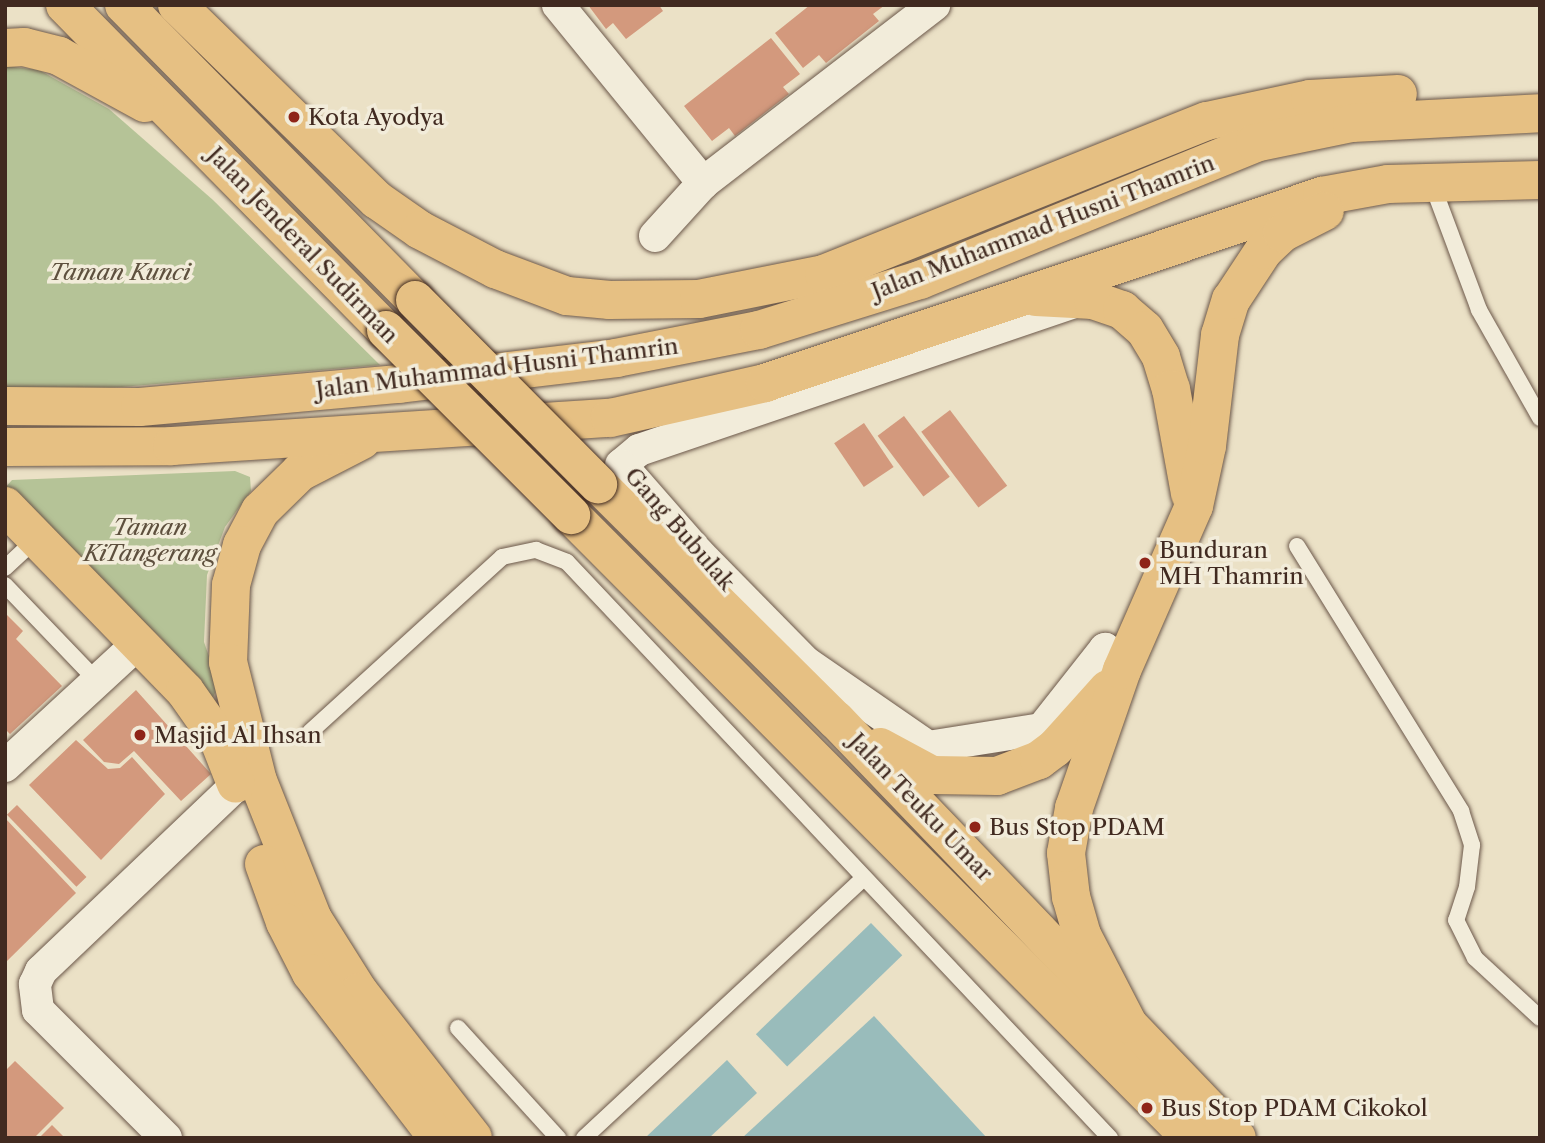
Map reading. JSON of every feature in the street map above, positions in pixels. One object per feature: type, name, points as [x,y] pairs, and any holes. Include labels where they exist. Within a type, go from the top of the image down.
[{"type":"main road","name":"Jalan Jenderal Sudirman","points":[[65,5],[571,515]]},
{"type":"main road","name":"Jalan Jenderal Sudirman","points":[[124,5],[598,484]]},
{"type":"main road","points":[[177,5],[377,200],[420,230],[495,269],[555,291],[610,300],[699,299],[824,274],[1207,121],[1310,99],[1423,93],[1472,95],[1540,107]]},
{"type":"main road","points":[[5,48],[24,47],[59,56],[187,126]]},
{"type":"main road","name":"Jalan Muhammad Husni Thamrin","points":[[5,406],[140,407],[399,384],[616,358],[759,330],[920,280],[1255,143],[1352,123],[1540,113]]},
{"type":"main road","name":"Jalan Muhammad Husni Thamrin","points":[[5,447],[172,446],[610,418],[677,406],[765,383],[1013,296],[1255,215],[1322,196],[1388,184],[1540,180]]},
{"type":"main road","points":[[1128,1024],[1082,935],[1066,853],[1074,808],[1122,670],[1194,506],[1220,335],[1244,274],[1282,233],[1306,219],[1388,184]]},
{"type":"main road","points":[[1013,296],[1082,299],[1122,310],[1145,330],[1161,357],[1194,506]]},
{"type":"main road","points":[[376,433],[300,472],[260,511],[242,545],[231,584],[228,662],[258,781],[313,919],[359,992],[473,1138]]},
{"type":"main road","name":"Jalan Teuku Umar","points":[[598,484],[836,720],[1237,1138]]},
{"type":"main road","points":[[5,506],[185,691],[205,719],[218,738],[285,922],[311,973],[438,1138]]},
{"type":"main road","name":"Jalan Teuku Umar","points":[[571,515],[1191,1138]]},
{"type":"main road","points":[[836,720],[932,775],[997,776],[1039,760],[1055,748],[1122,670]]},
{"type":"street","points":[[558,5],[703,183]]},
{"type":"street","points":[[655,236],[703,183],[934,5]]},
{"type":"street","name":"Gang Bubulak","points":[[1082,299],[639,450],[621,465],[698,553],[805,663],[928,747],[1042,729],[1105,649],[1122,670]]},
{"type":"street","points":[[5,766],[137,644]]},
{"type":"street","points":[[166,1138],[38,1010],[35,984],[41,971],[236,785]]},
{"type":"lane","points":[[1431,182],[1479,310],[1540,418]]},
{"type":"lane","points":[[5,568],[37,538]]},
{"type":"lane","points":[[1297,546],[1461,811],[1472,845],[1467,887],[1456,920],[1475,958],[1540,1018]]},
{"type":"lane","points":[[310,732],[502,557],[536,550],[567,562],[1110,1138]]},
{"type":"lane","points":[[5,585],[97,681]]},
{"type":"lane","points":[[584,1138],[864,878]]},
{"type":"lane","points":[[458,1028],[558,1138]]},
{"type":"green space","name":"Taman Kunci","points":[[5,66],[39,70],[109,109],[213,200],[380,365],[5,397]]},
{"type":"green space","name":"Taman KiTangerang","points":[[235,471],[250,477],[251,491],[225,527],[207,575],[204,642],[219,685],[212,699],[160,637],[11,502],[5,488],[12,480]]},
{"type":"water","points":[[871,923],[902,955],[787,1067],[756,1034]]},
{"type":"water","points":[[874,1016],[987,1138],[742,1138]]},
{"type":"water","points":[[727,1060],[757,1093],[709,1138],[645,1138]]},
{"type":"building","points":[[588,5],[659,5],[663,11],[626,39],[613,23],[606,29]]},
{"type":"building","points":[[810,5],[885,5],[873,14],[879,21],[826,63],[819,55],[803,68],[775,33]]},
{"type":"building","points":[[771,38],[800,74],[783,87],[789,94],[735,136],[729,128],[712,141],[684,106]]},
{"type":"building","points":[[950,410],[1007,486],[978,508],[921,432]]},
{"type":"building","points":[[904,416],[950,477],[923,497],[878,436]]},
{"type":"building","points":[[864,423],[894,467],[864,487],[834,443]]},
{"type":"building","points":[[5,613],[23,631],[16,639],[62,686],[10,734],[5,729]]},
{"type":"building","points":[[136,690],[211,774],[181,801],[134,751],[119,764],[104,762],[83,740]]},
{"type":"building","points":[[76,740],[108,769],[120,768],[132,757],[165,794],[101,860],[29,785]]},
{"type":"building","points":[[17,805],[86,877],[76,887],[7,815]]},
{"type":"building","points":[[5,818],[76,893],[5,963]]},
{"type":"building","points":[[15,1061],[64,1108],[34,1138],[5,1138],[5,1071]]},
{"type":"building","points":[[52,1125],[65,1138],[39,1138]]},
{"type":"place","name":"Kota Ayodya","points":[[294,117]]},
{"type":"place","name":"Bunduran MH Thamrin","points":[[1145,563]]},
{"type":"place","name":"Masjid Al Ihsan","points":[[140,735]]},
{"type":"place","name":"Bus Stop PDAM","points":[[975,827]]},
{"type":"place","name":"Bus Stop PDAM Cikokol","points":[[1147,1108]]}]
